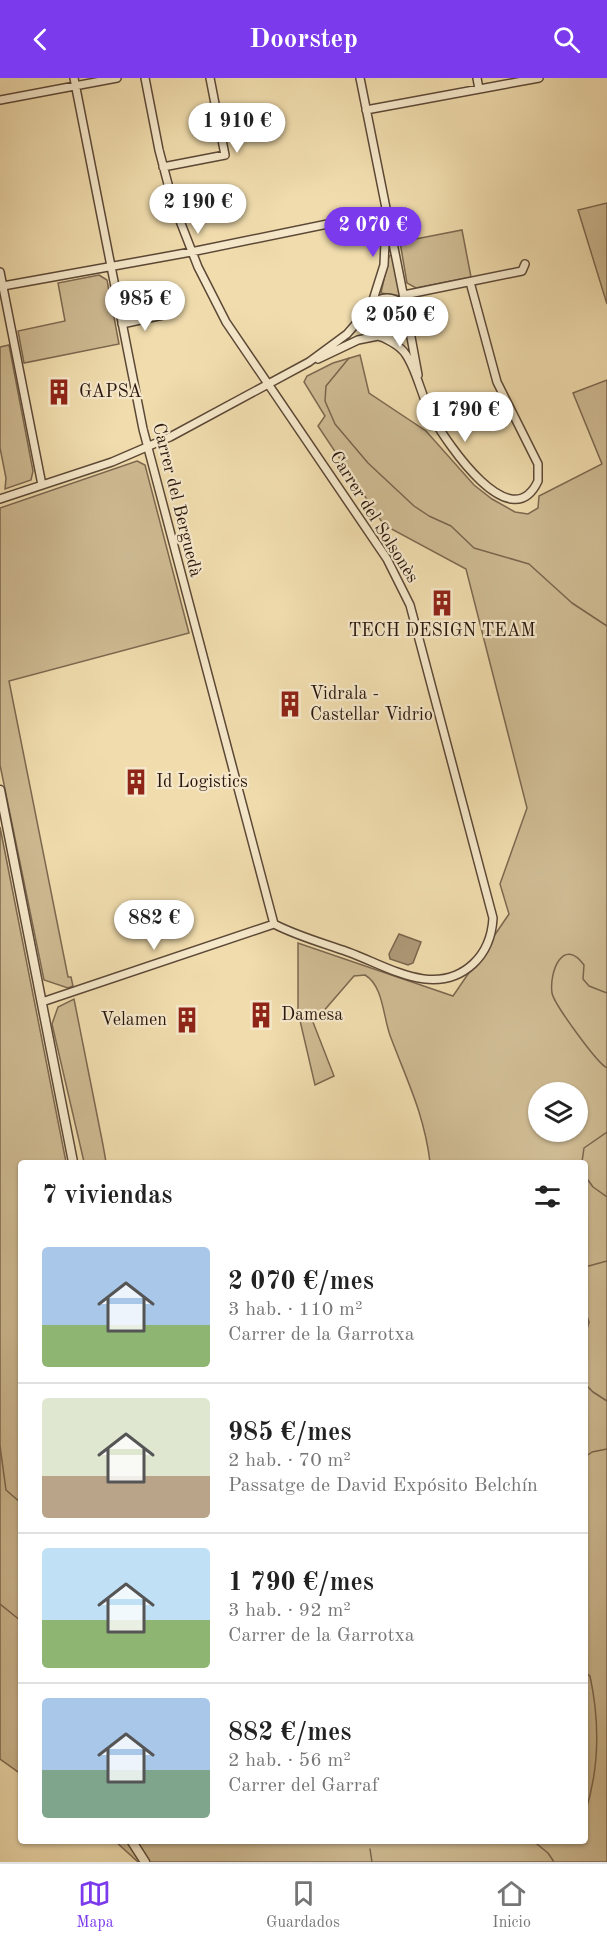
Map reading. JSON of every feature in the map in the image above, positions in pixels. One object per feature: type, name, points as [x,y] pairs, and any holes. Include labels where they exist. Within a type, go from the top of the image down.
[{"type":"street","points":[[0,100],[75,82],[117,78]]},
{"type":"street","name":"Carrer del Solsonès","points":[[145,78],[173,203],[191,252],[226,322],[373,538],[401,584],[418,631],[493,918],[490,940],[475,962],[459,974],[434,980],[409,977],[274,924]]},
{"type":"street","points":[[164,167],[225,155],[210,78]]},
{"type":"street","points":[[360,78],[386,212],[391,225],[417,365],[418,387]]},
{"type":"street","points":[[477,78],[479,89]]},
{"type":"street","points":[[366,110],[539,78]]},
{"type":"street","name":"Carrer del Berguedà","points":[[75,82],[147,448],[274,924]]},
{"type":"street","points":[[3,286],[191,252],[386,212]]},
{"type":"street","points":[[386,212],[384,265],[369,308],[368,325],[405,353],[433,417],[466,465],[504,499],[520,499],[535,486],[539,475],[538,464],[497,382],[470,282]]},
{"type":"street","points":[[404,295],[522,271],[525,264]]},
{"type":"street","points":[[0,272],[42,485]]},
{"type":"street","points":[[0,499],[147,448],[309,362],[358,340],[400,333],[407,316],[401,303],[391,298],[379,299],[347,334],[309,362]]},
{"type":"street","points":[[122,324],[163,315]]},
{"type":"street","points":[[0,790],[73,1160]]},
{"type":"street","points":[[42,1002],[274,924]]},
{"type":"street","points":[[134,1844],[145,1862]]},
{"type":"shaded area","points":[[607,203],[607,304],[578,210]]},
{"type":"shaded area","points":[[462,230],[471,277],[416,288],[407,283],[400,242]]},
{"type":"shaded area","points":[[392,255],[400,296],[381,293],[389,256]]},
{"type":"shaded area","points":[[99,275],[107,280],[119,344],[24,363],[18,331],[65,321],[58,283]]},
{"type":"shaded area","points":[[388,300],[401,305],[406,318],[401,331],[388,336],[375,331],[370,318],[375,305]]},
{"type":"shaded area","points":[[9,345],[33,471],[31,480],[5,489],[6,478],[0,448],[0,347]]},
{"type":"shaded area","points":[[360,355],[369,393],[426,431],[474,485],[492,499],[515,512],[528,514],[538,508],[539,496],[602,464],[573,393],[607,380],[607,1862],[138,1862],[118,1844],[588,1844],[588,1160],[430,1160],[420,1114],[388,1030],[379,995],[371,980],[365,975],[354,976],[321,1014],[311,1017],[334,1076],[315,1085],[298,1012],[298,943],[453,996],[509,914],[500,884],[527,808],[466,569],[384,525],[318,426],[325,416],[304,382],[307,376],[333,363]]},
{"type":"shaded area","points":[[137,461],[145,465],[189,633],[9,681],[68,977],[71,977],[73,986],[68,988],[44,980],[0,765],[0,508]]},
{"type":"shaded area","points":[[0,827],[66,1160],[18,1160],[18,1772],[0,1759]]},
{"type":"shaded area","points":[[399,934],[421,942],[413,963],[408,965],[390,959],[389,954]]},
{"type":"shaded area","points":[[74,999],[106,1160],[84,1160],[52,1024],[58,1007]]},
{"type":"waterway","points":[[349,358],[326,386],[325,401],[335,424],[368,463],[414,506],[451,526],[474,548],[529,564],[572,603],[607,626]]},
{"type":"waterway","points":[[607,993],[589,986],[583,979],[584,965],[576,957],[570,954],[559,960],[553,976],[552,993],[586,1045],[607,1068]]},
{"type":"waterway","points":[[582,1160],[584,1148],[607,1132]]},
{"type":"waterway","points":[[588,1180],[593,1187],[607,1197]]},
{"type":"waterway","points":[[588,1266],[607,1261]]},
{"type":"waterway","points":[[588,1319],[588,1326]]},
{"type":"waterway","points":[[588,1387],[607,1401]]},
{"type":"waterway","points":[[0,1446],[6,1490],[18,1500]]},
{"type":"waterway","points":[[588,1455],[607,1449]]},
{"type":"waterway","points":[[0,1604],[18,1619]]},
{"type":"waterway","points":[[588,1675],[593,1693],[597,1728],[594,1779],[588,1803]]},
{"type":"waterway","points":[[537,1844],[548,1853],[554,1862]]},
{"type":"waterway","points":[[370,1849],[372,1862]]},
{"type":"place","name":"GAPSA","points":[[59,392]]},
{"type":"place","name":"TECH DESIGN TEAM","points":[[442,603]]},
{"type":"place","name":"Vidrala - Castellar Vidrio","points":[[290,704]]},
{"type":"place","name":"Id Logistics","points":[[136,782]]},
{"type":"place","name":"Damesa","points":[[261,1015]]},
{"type":"place","name":"Velamen","points":[[187,1020]]}]
